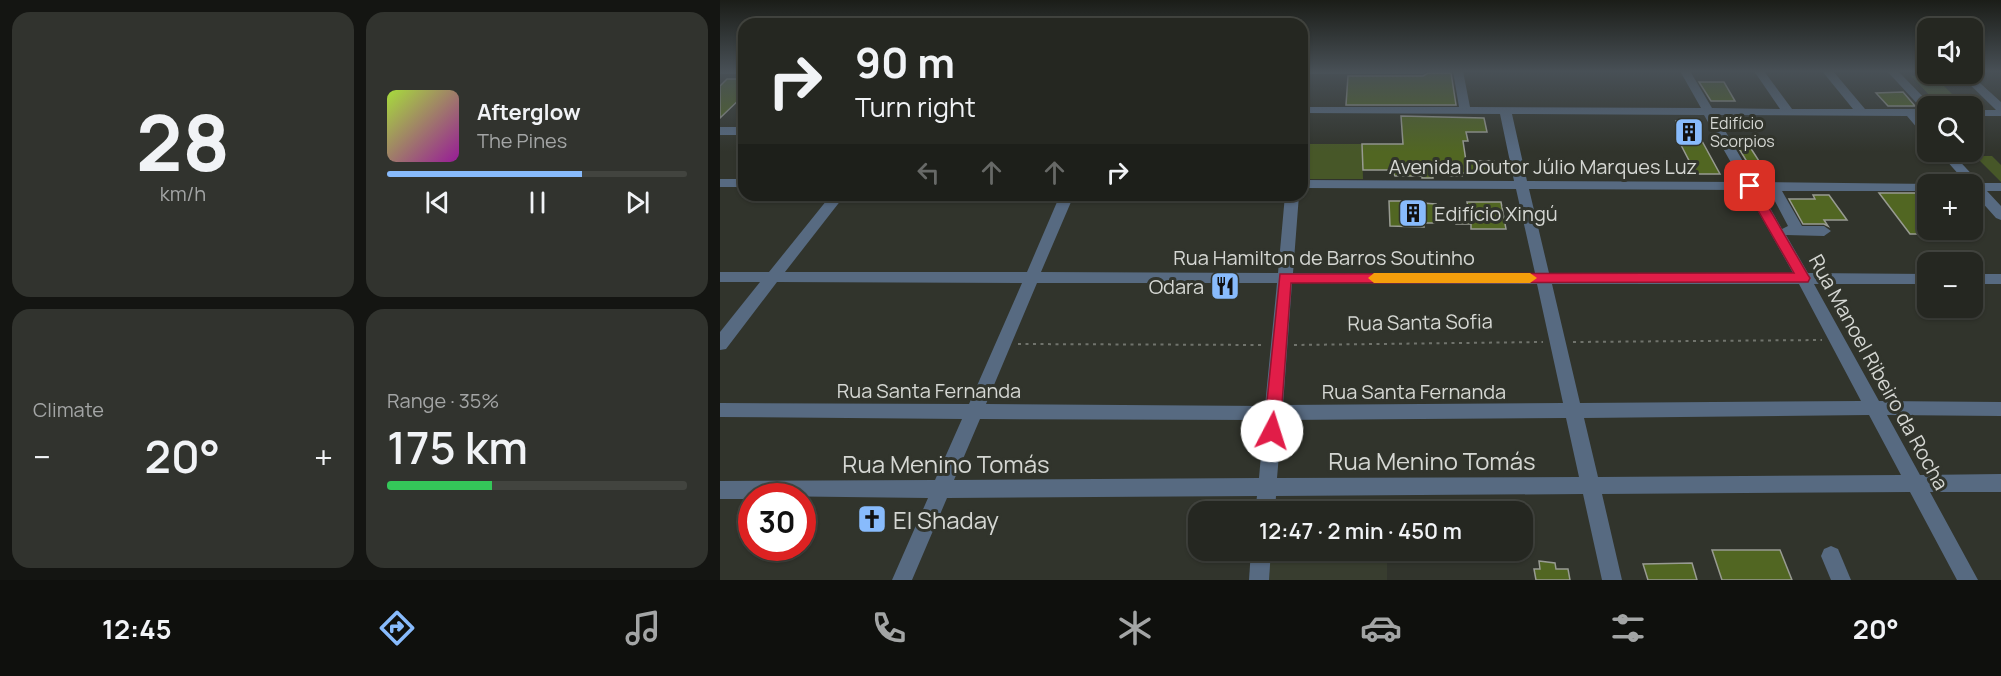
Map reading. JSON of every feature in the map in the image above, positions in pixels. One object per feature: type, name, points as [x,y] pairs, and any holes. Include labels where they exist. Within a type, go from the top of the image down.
[{"type":"street","points":[[1463,98],[1465,111]]},
{"type":"street","name":"Rua Manoel Ribeiro da Rocha","points":[[1700,98],[1838,340],[1968,580]]},
{"type":"street","points":[[1778,98],[1788,112]]},
{"type":"street","points":[[1850,98],[1862,112]]},
{"type":"street","points":[[1308,110],[1917,112]]},
{"type":"street","points":[[1505,111],[1612,580]]},
{"type":"street","points":[[1909,112],[1917,121]]},
{"type":"street","points":[[1983,113],[2001,113]]},
{"type":"street","points":[[720,131],[738,131]]},
{"type":"street","points":[[1954,162],[1964,174]]},
{"type":"street","points":[[720,183],[738,183]]},
{"type":"street","name":"Avenida Doutor Júlio Marques Luz","points":[[1308,184],[1917,187]]},
{"type":"street","points":[[1773,186],[1797,230]]},
{"type":"street","points":[[1983,187],[2001,187]]},
{"type":"street","points":[[1983,196],[2001,215]]},
{"type":"street","points":[[721,341],[833,201]]},
{"type":"street","points":[[902,580],[1064,201]]},
{"type":"street","points":[[1266,501],[1291,201]]},
{"type":"street","points":[[1761,206],[1784,208]]},
{"type":"street","points":[[1776,232],[1824,231]]},
{"type":"street","name":"Rua Hamilton de Barros Soutinho","points":[[720,277],[1917,279]]},
{"type":"street","points":[[1983,279],[2001,279]]},
{"type":"street","name":"Rua Santa Fernanda","points":[[720,410],[1273,412],[2001,409]]},
{"type":"street","name":"Rua Menino Tomás","points":[[720,490],[2001,483]]},
{"type":"street","points":[[1830,556],[1841,580]]},
{"type":"street","points":[[1259,580],[1260,561]]},
{"type":"path","name":"Rua Santa Sofia","points":[[1003,344],[1279,345],[1838,340]]},
{"type":"shaded area","points":[[1267,561],[1387,561],[1387,580],[1265,580]]},
{"type":"green space","points":[[1308,144],[1362,144],[1363,179],[1308,179]]},
{"type":"green space","points":[[1983,156],[1992,156],[2001,165],[2001,182],[1981,162],[1983,162]]},
{"type":"building","points":[[720,98],[738,98],[738,101],[720,118]]},
{"type":"building","points":[[1346,98],[1455,98],[1456,105],[1346,105]]},
{"type":"building","points":[[1709,98],[1733,98],[1735,101],[1711,101]]},
{"type":"building","points":[[1881,98],[1908,98],[1915,106],[1888,106]]},
{"type":"building","points":[[1401,116],[1484,118],[1487,132],[1466,132],[1468,141],[1463,141],[1466,161],[1494,161],[1497,173],[1462,173],[1462,176],[1449,176],[1448,165],[1432,167],[1433,178],[1395,176],[1392,170],[1363,170],[1362,144],[1403,144]]},
{"type":"building","points":[[1676,121],[1691,121],[1720,174],[1696,174],[1681,145],[1687,145]]},
{"type":"building","points":[[1738,147],[1750,147],[1768,175],[1755,175]]},
{"type":"building","points":[[1879,193],[1917,193],[1917,234],[1910,234]]},
{"type":"building","points":[[1813,195],[1829,195],[1847,220],[1824,220],[1828,226],[1803,224],[1789,199],[1815,199]]},
{"type":"building","name":"Edifício Xingú","points":[[1389,201],[1422,201],[1422,203],[1436,204],[1437,223],[1423,223],[1424,227],[1390,226]]},
{"type":"building","points":[[1467,202],[1501,202],[1506,229],[1471,229],[1471,224],[1456,224],[1454,207],[1468,207]]},
{"type":"building","points":[[1712,550],[1780,550],[1792,580],[1722,580]]},
{"type":"building","points":[[1539,561],[1555,563],[1556,569],[1568,569],[1570,580],[1536,580],[1534,569],[1540,569]]},
{"type":"building","points":[[1692,563],[1697,580],[1648,580],[1643,564]]},
{"type":"slow traffic","points":[[1374,278],[1530,278]]},
{"type":"place","name":"Edifício Scorpios","points":[[1689,132]]},
{"type":"place","name":"Edifício Xingú","points":[[1413,213]]},
{"type":"place","name":"Odara","points":[[1225,286]]},
{"type":"place","name":"El Shaday","points":[[872,519]]},
{"type":"route","points":[[1272,431],[1285,278],[1803,278],[1750,186]]}]
